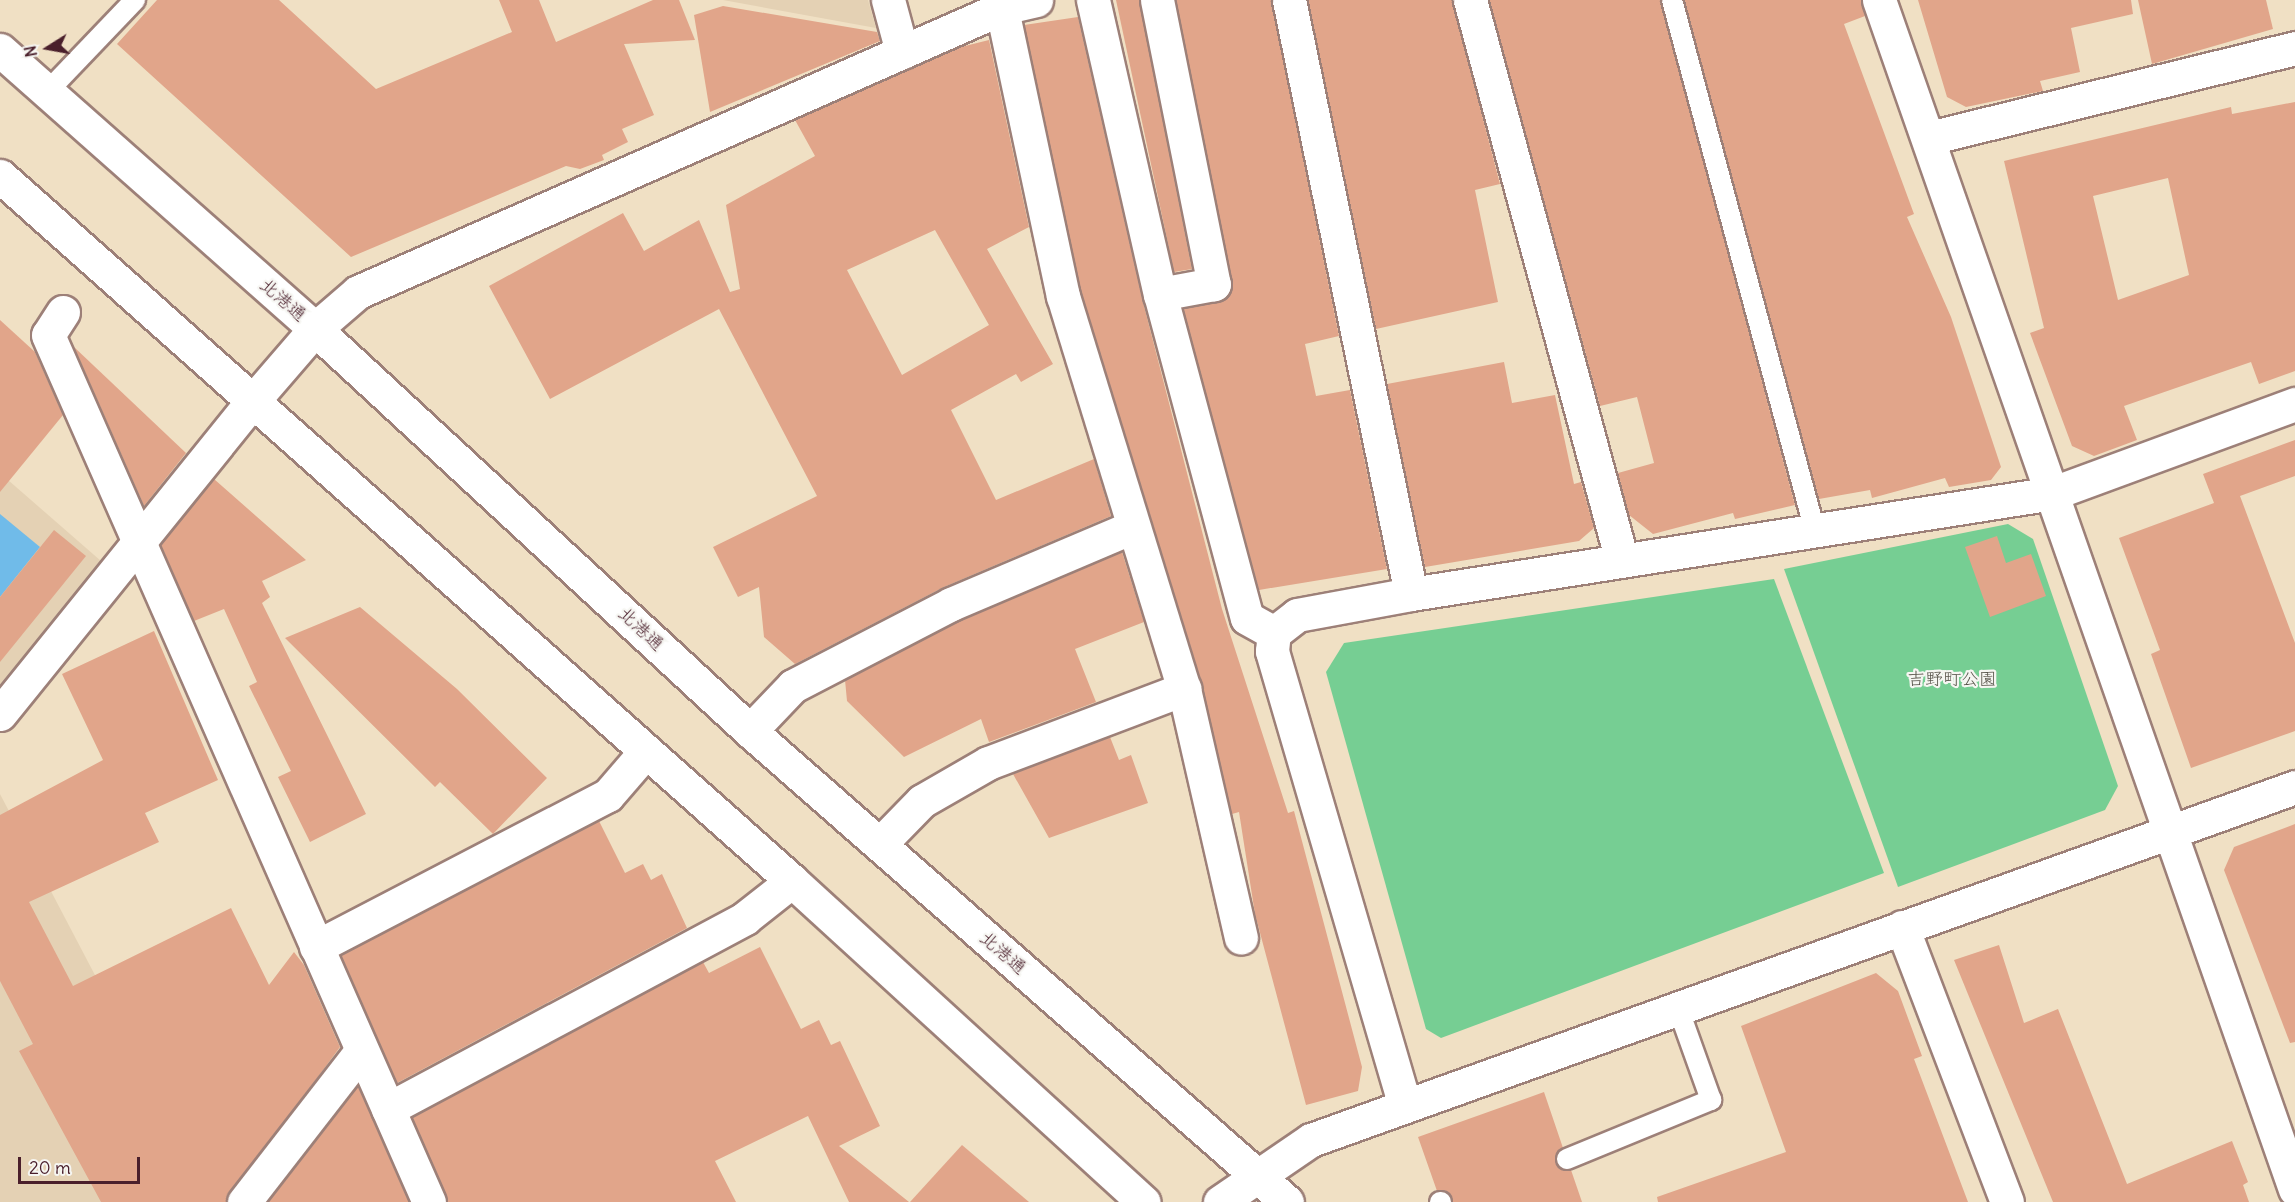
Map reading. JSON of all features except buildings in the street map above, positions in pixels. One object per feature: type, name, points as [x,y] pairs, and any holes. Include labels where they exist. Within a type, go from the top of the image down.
[{"type":"street","points":[[888,0],[902,51]]},
{"type":"street","points":[[0,714],[140,537],[252,402],[315,329],[358,292],[902,51],[1001,4],[1036,0]]},
{"type":"street","points":[[1093,0],[1160,294],[1247,618],[1274,633]]},
{"type":"street","points":[[1157,0],[1214,284],[1160,294]]},
{"type":"street","points":[[1289,0],[1411,594]]},
{"type":"street","points":[[1470,0],[1622,561]]},
{"type":"street","points":[[1879,0],[2053,492],[2170,833],[2289,1155],[2295,1189]]},
{"type":"street","points":[[1001,4],[1063,296],[1184,689],[1240,938]]},
{"type":"street","points":[[1929,138],[2295,48]]},
{"type":"street","name":"北港通","points":[[0,50],[315,329],[750,731],[1287,1202]]},
{"type":"street","points":[[0,176],[792,880],[1144,1202]]},
{"type":"street","points":[[63,312],[48,335],[140,537],[361,1051],[429,1202]]},
{"type":"street","points":[[1405,1106],[1272,651],[1274,633],[1297,615],[1411,594],[2053,492],[2295,404]]},
{"type":"street","points":[[750,731],[793,686],[951,604],[1132,526]]},
{"type":"street","points":[[880,844],[922,801],[988,763],[1184,689]]},
{"type":"street","points":[[316,947],[608,795],[646,751]]},
{"type":"street","points":[[1220,1202],[1256,1174],[1311,1140],[2295,787]]},
{"type":"street","points":[[388,1109],[745,918],[792,880]]},
{"type":"street","points":[[1902,927],[2007,1202]]},
{"type":"street","points":[[244,1202],[361,1051]]},
{"type":"lane","points":[[46,93],[135,0]]},
{"type":"lane","points":[[1672,0],[1815,531]]},
{"type":"lane","points":[[1567,1159],[1711,1100],[1678,1008]]},
{"type":"shaded area","points":[[723,0],[868,0],[876,28]]},
{"type":"shaded area","points":[[0,473],[101,561],[0,694]]},
{"type":"shaded area","points":[[0,794],[214,1202],[0,1202]]},
{"type":"green space","name":"吉野町公園","points":[[2008,524],[2033,539],[2118,786],[2105,810],[1898,887],[1784,569]]},
{"type":"green space","points":[[1774,579],[1884,873],[1441,1038],[1426,1029],[1326,672],[1344,643]]},
{"type":"water","points":[[0,514],[40,547],[0,597]]}]
